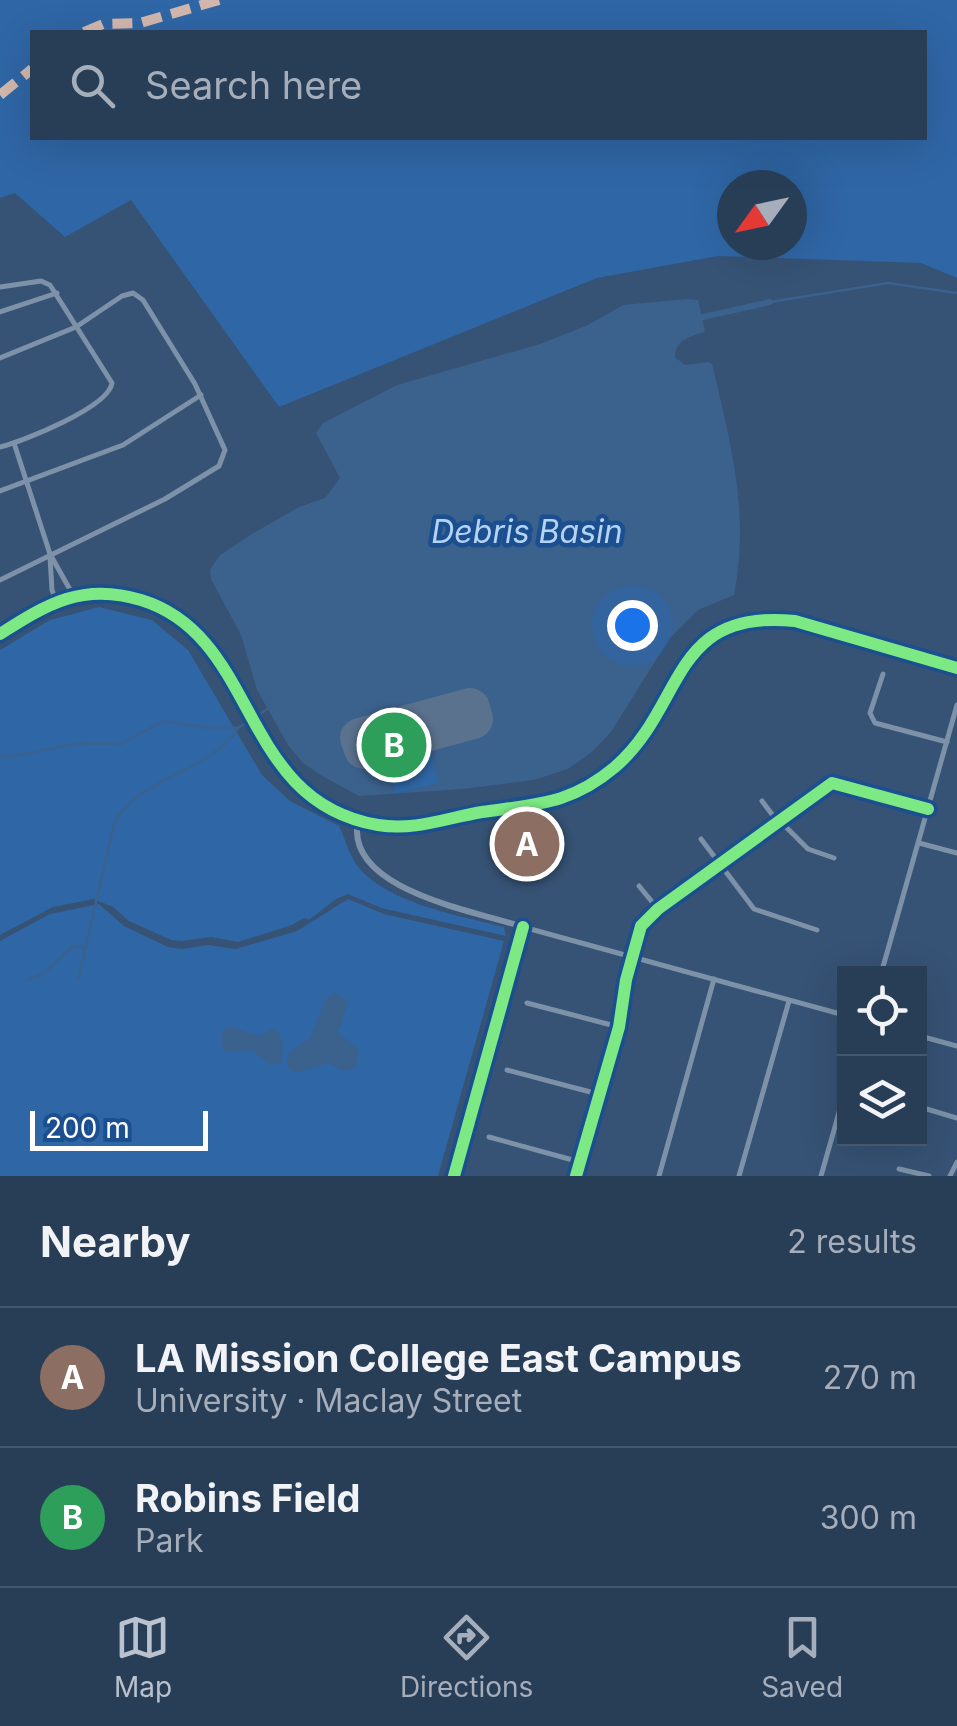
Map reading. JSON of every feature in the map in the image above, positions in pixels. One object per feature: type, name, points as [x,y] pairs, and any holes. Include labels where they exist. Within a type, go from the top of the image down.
[{"type":"street","points":[[0,287],[41,281],[57,293],[112,383],[112,389],[98,402],[0,447]]},
{"type":"street","points":[[0,312],[57,293]]},
{"type":"street","points":[[0,358],[76,327],[122,296],[133,293],[143,300],[201,395],[225,455],[219,466],[166,499],[0,580]]},
{"type":"street","points":[[0,492],[133,440],[201,395]]},
{"type":"street","points":[[14,443],[50,554],[73,595]]},
{"type":"street","points":[[50,554],[56,601]]},
{"type":"street","points":[[0,634],[73,595],[130,597],[162,606],[182,618],[212,650],[272,755],[296,784],[358,821],[406,827],[534,807],[565,798],[594,783],[630,751],[687,659],[707,639],[754,620],[794,622],[957,668]]},
{"type":"street","points":[[882,674],[871,719],[947,742]]},
{"type":"street","points":[[883,966],[957,705]]},
{"type":"street","points":[[576,1176],[619,1027],[641,926],[658,909],[832,784],[928,809]]},
{"type":"street","points":[[762,801],[808,849],[834,858]]},
{"type":"street","points":[[358,821],[356,833],[362,854],[378,872],[423,896],[837,1014]]},
{"type":"street","points":[[701,839],[760,914],[817,930]]},
{"type":"street","points":[[919,842],[957,853]]},
{"type":"street","points":[[639,886],[658,909]]},
{"type":"street","points":[[454,1176],[523,926]]},
{"type":"street","points":[[658,1176],[714,979]]},
{"type":"street","points":[[739,1176],[789,1001]]},
{"type":"street","points":[[527,1003],[619,1027]]},
{"type":"street","points":[[927,1038],[957,1046]]},
{"type":"street","points":[[508,1070],[598,1094]]},
{"type":"street","points":[[927,1109],[957,1118]]},
{"type":"street","points":[[821,1176],[837,1120]]},
{"type":"street","points":[[489,1137],[580,1162]]},
{"type":"street","points":[[950,1176],[957,1162]]},
{"type":"street","points":[[900,1168],[929,1176]]},
{"type":"shaded area","points":[[0,0],[957,0],[957,278],[921,263],[807,259],[807,170],[717,170],[717,256],[597,278],[279,407],[131,200],[65,237],[15,193],[0,198]]},
{"type":"shaded area","points":[[99,607],[152,620],[188,650],[262,775],[290,801],[339,826],[359,868],[372,880],[407,900],[504,927],[506,936],[381,908],[348,894],[309,920],[304,918],[238,942],[211,937],[171,940],[94,899],[53,907],[0,935],[0,650],[50,620]]},
{"type":"shaded area","points":[[472,700],[479,729],[429,741],[439,783],[395,794],[382,750],[361,755],[354,732]]},
{"type":"shaded area","points":[[348,899],[384,914],[504,941],[438,1176],[0,1176],[0,941],[50,914],[99,904],[124,926],[168,947],[208,945],[236,949],[297,931]]},
{"type":"water","name":"Debris Basin","points":[[698,300],[705,332],[681,343],[675,357],[685,365],[712,364],[732,450],[739,507],[734,595],[698,610],[669,639],[611,732],[568,769],[534,780],[397,793],[438,783],[428,741],[478,729],[472,701],[354,731],[361,755],[382,750],[395,794],[359,796],[322,776],[303,763],[288,745],[257,690],[241,635],[210,570],[220,555],[252,534],[299,507],[325,498],[340,478],[316,433],[323,423],[397,385],[540,344],[588,325],[623,305]]},
{"type":"water","points":[[334,993],[348,1004],[338,1033],[358,1048],[356,1068],[345,1071],[327,1063],[299,1072],[290,1070],[288,1054],[310,1038],[325,1001]]},
{"type":"water","points":[[229,1026],[259,1036],[272,1028],[278,1031],[283,1046],[282,1063],[270,1065],[253,1050],[227,1052],[222,1039]]},
{"type":"waterway","points":[[770,302],[888,283],[957,293]]},
{"type":"waterway","points":[[694,319],[770,302]]},
{"type":"waterway","points":[[0,756],[79,743],[121,744],[163,721],[238,728],[269,708]]},
{"type":"waterway","points":[[78,980],[114,824],[139,796],[208,757],[237,730]]},
{"type":"waterway","points":[[27,980],[43,974],[72,947],[83,947]]},
{"type":"runway","points":[[470,708],[473,719],[364,749],[360,738],[470,708]]},
{"type":"marked path","points":[[89,30],[103,24],[140,23],[219,0]]},
{"type":"marked path","points":[[0,95],[30,71]]},
{"type":"cycle path","points":[[0,634],[50,605],[83,595],[120,595],[141,600],[180,619],[209,647],[273,753],[298,785],[332,810],[392,826],[536,804],[567,796],[599,780],[638,743],[701,645],[724,630],[754,621],[795,621],[957,668]]},
{"type":"cycle path","points":[[576,1176],[619,1027],[626,980],[641,926],[658,909],[832,783],[928,809]]},
{"type":"cycle path","points":[[454,1176],[523,927]]},
{"type":"place","name":"Robins Field","points":[[394,745]]},
{"type":"place","name":"LA Mission College East Campus","points":[[527,844]]}]
